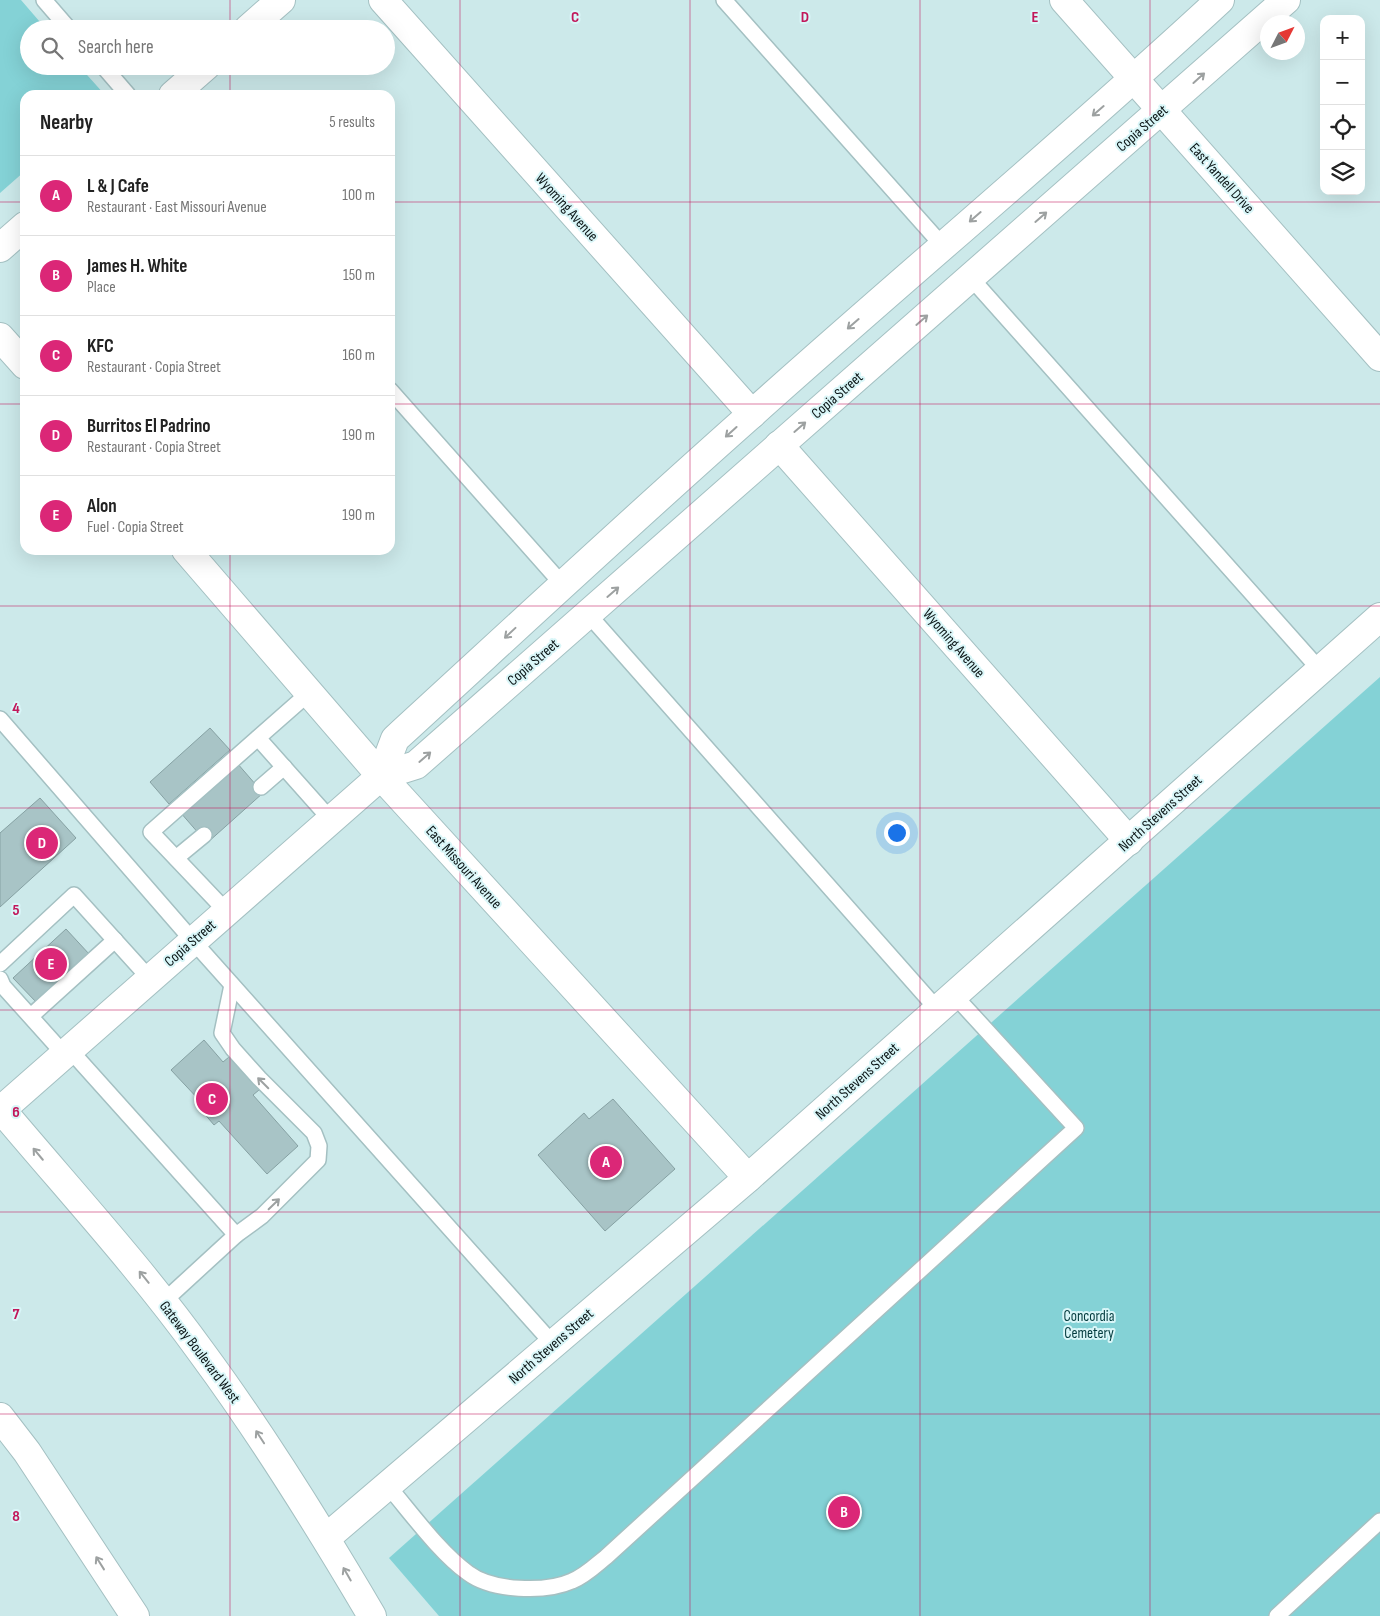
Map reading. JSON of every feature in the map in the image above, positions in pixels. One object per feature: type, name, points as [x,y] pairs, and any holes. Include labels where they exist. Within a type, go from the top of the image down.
[{"type":"main road","points":[[258,20],[281,0]]},
{"type":"main road","name":"Wyoming Avenue","points":[[383,0],[752,414]]},
{"type":"main road","name":"East Yandell Drive","points":[[1064,0],[1380,357]]},
{"type":"main road","name":"Copia Street","points":[[381,776],[395,739],[563,584],[752,414],[942,245],[1134,79],[1220,0]]},
{"type":"main road","name":"Copia Street","points":[[0,1110],[381,776],[416,765],[1286,0]]},
{"type":"main road","points":[[179,90],[196,75]]},
{"type":"main road","points":[[0,248],[20,230]]},
{"type":"main road","points":[[0,337],[20,359]]},
{"type":"main road","name":"Wyoming Avenue","points":[[779,445],[1128,840]]},
{"type":"main road","name":"East Missouri Avenue","points":[[190,555],[381,776],[748,1178]]},
{"type":"main road","name":"North Stevens Street","points":[[326,1538],[748,1178],[1380,616]]},
{"type":"main road","name":"Gateway Boulevard West","points":[[0,1110],[140,1273],[202,1352],[239,1404],[326,1538],[372,1616]]},
{"type":"main road","points":[[0,1417],[27,1452],[131,1612]]},
{"type":"lane","points":[[44,0],[61,20]]},
{"type":"lane","points":[[724,0],[942,245]]},
{"type":"lane","points":[[110,75],[124,90]]},
{"type":"lane","points":[[970,278],[1320,670]]},
{"type":"lane","points":[[395,396],[563,584]]},
{"type":"lane","points":[[388,1486],[448,1556],[469,1574],[481,1581],[538,1589],[573,1581],[606,1556],[1076,1128],[946,1002],[588,614]]},
{"type":"lane","points":[[227,912],[151,832],[310,692]]},
{"type":"lane","points":[[0,719],[193,941],[553,1344]]},
{"type":"lane","points":[[258,738],[330,820]]},
{"type":"lane","points":[[261,787],[284,767]]},
{"type":"lane","points":[[176,858],[204,835]]},
{"type":"lane","points":[[0,964],[74,895],[150,979]]},
{"type":"lane","points":[[31,1016],[115,940]]},
{"type":"lane","points":[[1,984],[67,1052],[236,1234]]},
{"type":"lane","points":[[163,1302],[236,1234],[262,1216],[318,1160],[320,1146],[314,1133],[259,1078],[233,1049],[222,1033],[232,985]]},
{"type":"lane","points":[[1277,1616],[1380,1521]]},
{"type":"green space","points":[[0,0],[21,0],[38,20],[20,20],[20,75],[87,75],[101,90],[20,90],[20,175],[0,193]]},
{"type":"green space","name":"Concordia Cemetery","points":[[1380,677],[1380,1616],[439,1616],[389,1558]]},
{"type":"building","points":[[210,728],[230,750],[169,804],[150,782]]},
{"type":"building","points":[[237,763],[263,793],[207,843],[180,812]]},
{"type":"building","points":[[40,798],[76,838],[0,907],[0,833]]},
{"type":"building","points":[[66,929],[90,955],[37,1003],[13,978]]},
{"type":"building","points":[[204,1040],[223,1062],[229,1057],[259,1090],[253,1095],[298,1146],[267,1174],[219,1121],[214,1125],[197,1105],[201,1102],[171,1070]]},
{"type":"building","points":[[613,1099],[675,1169],[605,1231],[538,1155],[584,1113],[589,1119]]},
{"type":"place","name":"Burritos El Padrino","points":[[42,843]]},
{"type":"place","name":"Alon","points":[[51,964]]},
{"type":"place","name":"KFC","points":[[212,1099]]},
{"type":"place","name":"L & J Cafe","points":[[606,1162]]},
{"type":"place","name":"James H. White","points":[[844,1512]]}]
